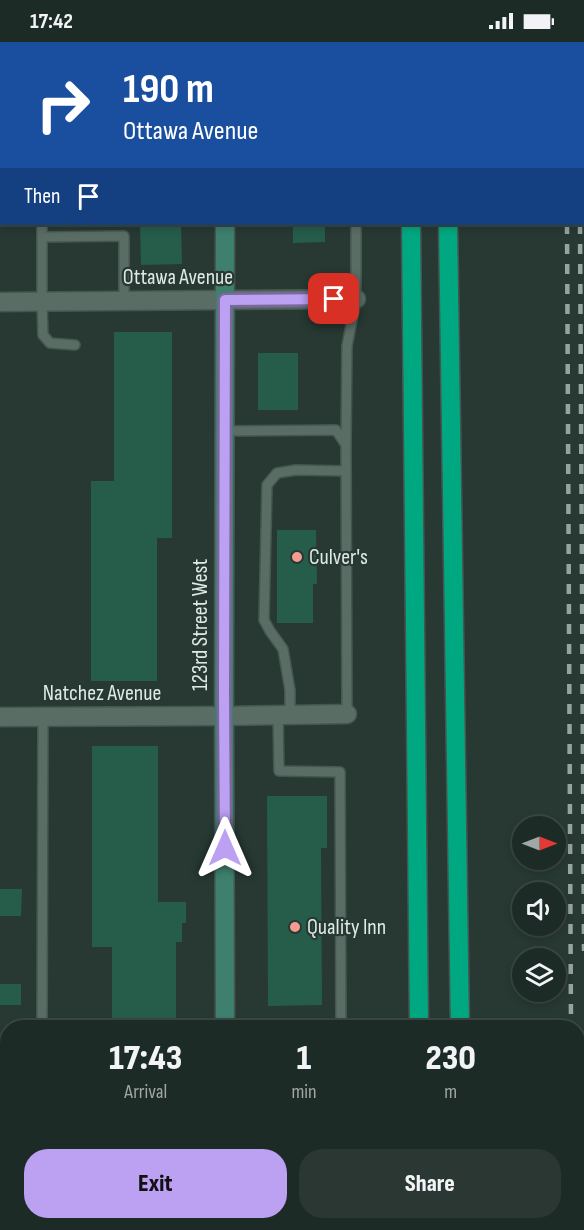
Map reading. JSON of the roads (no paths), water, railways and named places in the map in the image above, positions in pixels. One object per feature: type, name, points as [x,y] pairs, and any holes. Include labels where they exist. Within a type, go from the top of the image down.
[{"type":"highway","points":[[411,225],[418,1020]]},
{"type":"highway","points":[[448,225],[460,1020]]},
{"type":"street","name":"123rd Street West","points":[[225,225],[225,1020]]},
{"type":"street","name":"Ottawa Avenue","points":[[0,302],[356,299]]},
{"type":"street","name":"Natchez Avenue","points":[[0,717],[347,714]]},
{"type":"lane","points":[[42,225],[44,335],[50,343],[75,345]]},
{"type":"lane","points":[[347,714],[347,346],[356,299],[356,225]]},
{"type":"lane","points":[[42,237],[124,236],[124,301]]},
{"type":"lane","points":[[225,431],[336,430],[346,445]]},
{"type":"lane","points":[[341,1020],[340,772],[279,771],[284,715],[290,690],[283,649],[264,620],[267,485],[277,473],[296,470],[346,471]]},
{"type":"lane","points":[[42,1020],[43,717]]},
{"type":"railway","points":[[567,225],[571,1020]]},
{"type":"railway","points":[[580,225],[584,951]]},
{"type":"place","name":"Culver's","points":[[297,557]]},
{"type":"place","name":"Quality Inn","points":[[295,927]]}]
